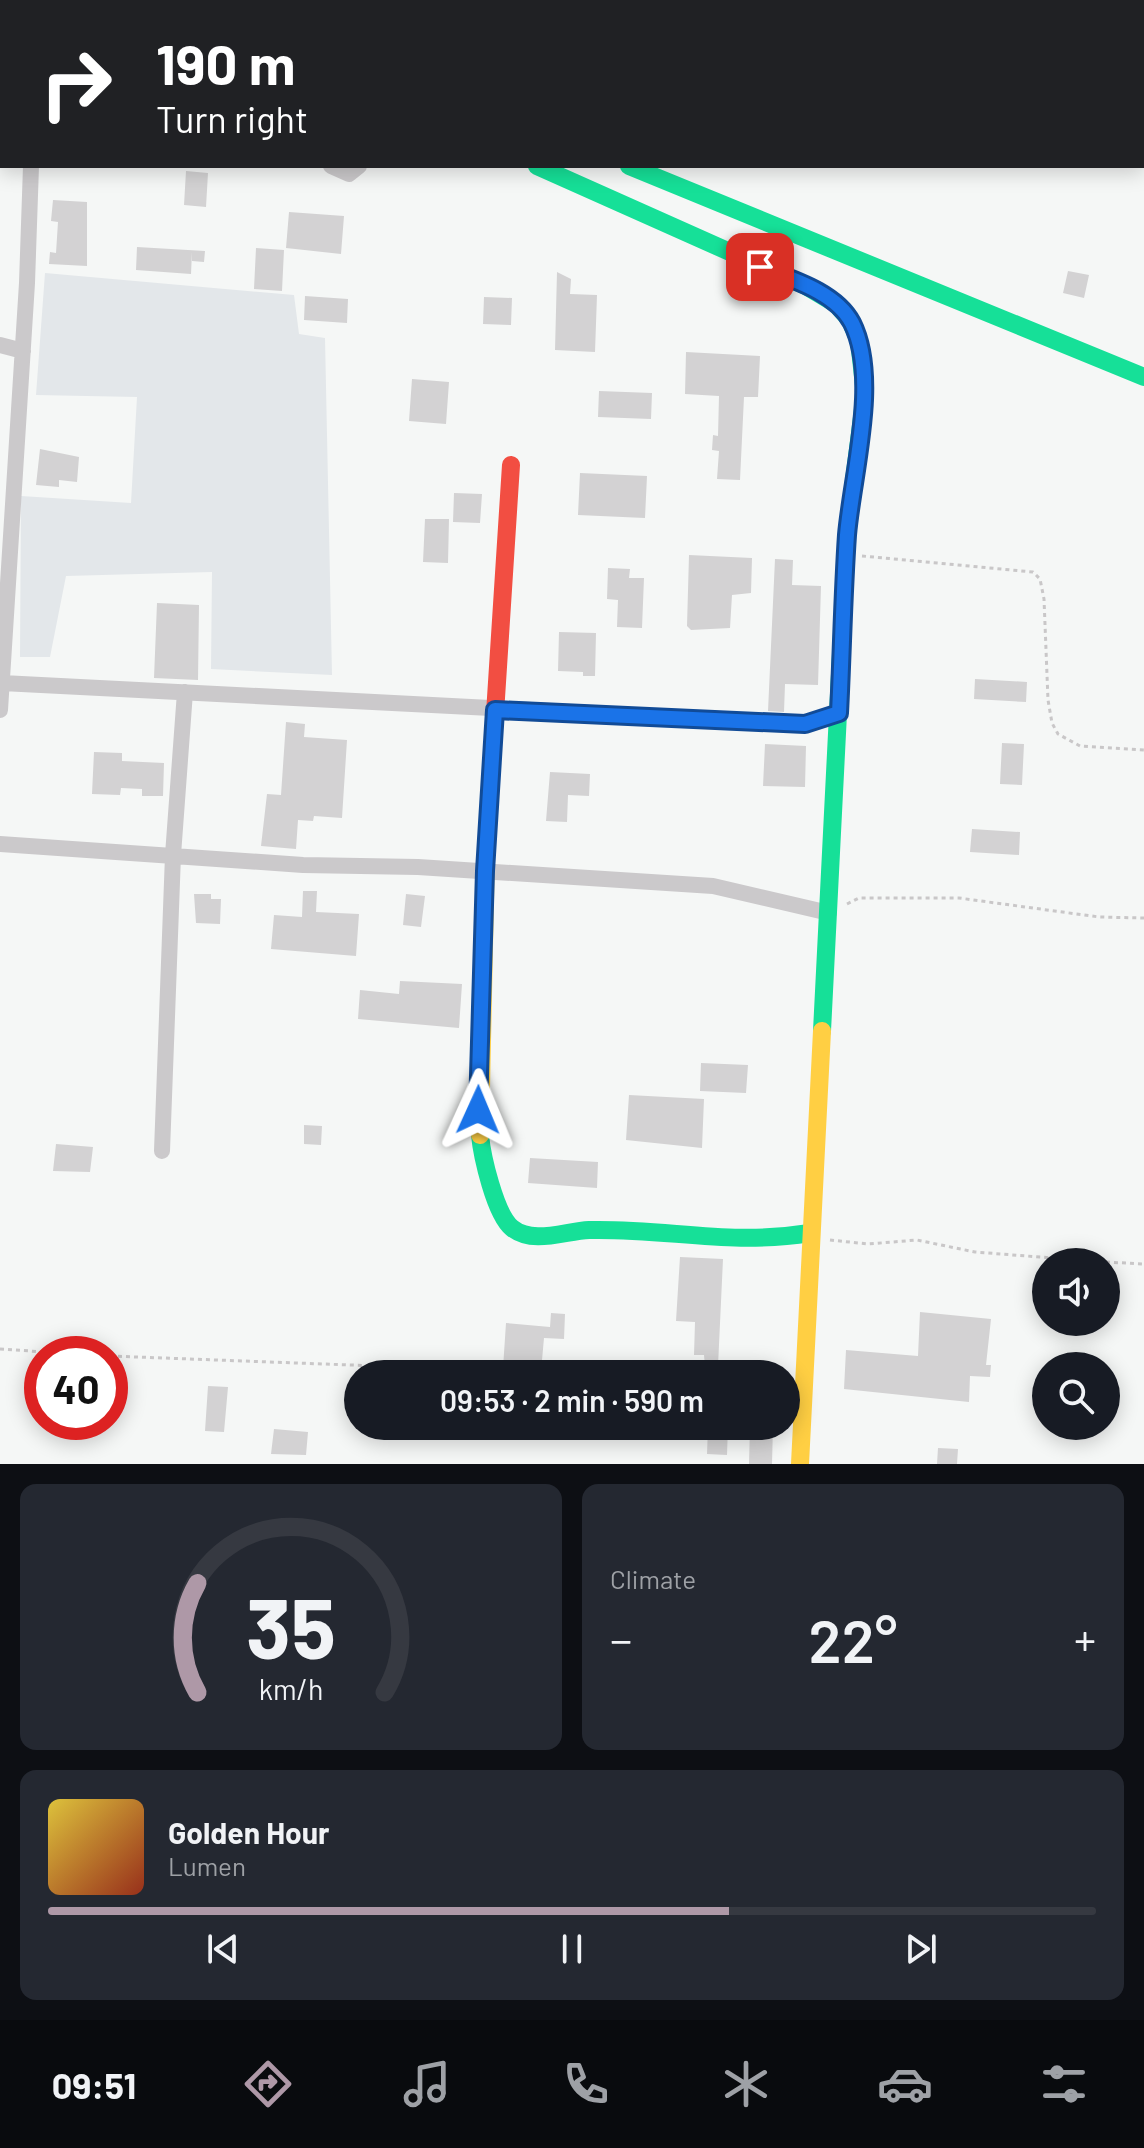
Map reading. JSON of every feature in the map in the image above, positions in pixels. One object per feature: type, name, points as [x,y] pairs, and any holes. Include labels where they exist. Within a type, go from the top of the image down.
[{"type":"street","points":[[0,710],[23,351],[31,168]]},
{"type":"street","points":[[336,168],[349,174],[358,168]]},
{"type":"street","points":[[541,168],[806,286],[840,306],[862,348],[863,395],[846,555],[810,1233],[797,1360]]},
{"type":"street","points":[[634,168],[1144,377]]},
{"type":"street","points":[[0,345],[23,351]]},
{"type":"street","points":[[511,465],[485,871],[478,1110],[481,1148],[499,1208],[512,1228],[541,1238],[563,1231],[602,1230],[722,1240],[766,1240],[810,1233]]},
{"type":"street","points":[[2,683],[805,724],[839,713]]},
{"type":"street","points":[[162,1151],[173,855],[185,692]]},
{"type":"street","points":[[0,844],[303,865],[485,871],[713,886],[829,913]]},
{"type":"street","points":[[798,1440],[800,1464]]},
{"type":"path","points":[[846,555],[1033,572],[1040,579],[1044,599],[1048,700],[1058,734],[1080,746],[1144,750]]},
{"type":"path","points":[[829,913],[859,898],[959,898],[1099,917],[1144,918]]},
{"type":"path","points":[[810,1233],[835,1242],[917,1240],[975,1252],[1032,1256]]},
{"type":"path","points":[[1120,1263],[1144,1264]]},
{"type":"path","points":[[0,1349],[24,1351]]},
{"type":"path","points":[[128,1357],[344,1366]]},
{"type":"shaded area","points":[[45,273],[294,295],[299,334],[325,338],[332,675],[211,669],[212,572],[66,576],[50,657],[20,657],[21,496],[131,503],[137,397],[36,395]]},
{"type":"building","points":[[186,171],[208,173],[206,207],[184,205]]},
{"type":"building","points":[[53,200],[87,202],[87,266],[49,264],[50,252],[56,253],[58,222],[51,221]]},
{"type":"building","points":[[289,212],[344,216],[341,254],[286,248]]},
{"type":"building","points":[[137,247],[205,251],[204,262],[192,261],[192,252],[191,274],[136,270]]},
{"type":"building","points":[[256,248],[284,250],[282,291],[254,289]]},
{"type":"building","points":[[1068,271],[1089,275],[1084,298],[1063,293]]},
{"type":"building","points":[[557,272],[571,279],[570,294],[597,295],[595,352],[555,350]]},
{"type":"building","points":[[305,296],[348,299],[347,323],[304,320]]},
{"type":"building","points":[[484,297],[512,298],[511,325],[483,324]]},
{"type":"building","points":[[686,352],[760,356],[758,397],[744,397],[740,480],[717,479],[719,451],[712,450],[713,435],[718,436],[719,396],[685,394]]},
{"type":"building","points":[[412,379],[449,382],[446,424],[409,421]]},
{"type":"building","points":[[599,391],[652,393],[651,419],[598,417]]},
{"type":"building","points":[[40,449],[79,457],[77,482],[59,480],[59,487],[36,485]]},
{"type":"building","points":[[580,473],[647,476],[645,518],[578,515]]},
{"type":"building","points":[[454,493],[482,494],[480,523],[453,522]]},
{"type":"building","points":[[425,519],[449,519],[448,563],[423,562]]},
{"type":"building","points":[[689,555],[752,558],[751,593],[732,595],[730,628],[691,630],[687,626]]},
{"type":"building","points":[[775,559],[793,560],[792,585],[821,586],[818,685],[785,684],[784,712],[768,711]]},
{"type":"building","points":[[608,568],[630,569],[629,578],[644,578],[642,628],[617,627],[618,600],[607,599]]},
{"type":"building","points":[[157,603],[199,605],[198,680],[154,678]]},
{"type":"building","points":[[559,632],[596,633],[595,676],[558,671]]},
{"type":"building","points":[[975,679],[1027,682],[1026,702],[974,699]]},
{"type":"building","points":[[286,722],[305,724],[304,737],[347,740],[342,818],[314,816],[313,821],[298,820],[296,849],[261,846],[267,794],[281,795]]},
{"type":"building","points":[[1002,743],[1024,744],[1022,785],[1000,784]]},
{"type":"building","points":[[765,744],[806,746],[805,787],[763,786]]},
{"type":"building","points":[[94,752],[122,753],[122,761],[164,763],[163,796],[142,796],[142,789],[121,788],[120,795],[92,794]]},
{"type":"building","points":[[550,772],[590,774],[589,796],[568,795],[567,822],[546,821]]},
{"type":"building","points":[[972,829],[1020,832],[1019,855],[970,852]]},
{"type":"building","points":[[303,891],[317,891],[316,912],[359,914],[356,956],[271,949],[274,915],[302,917]]},
{"type":"building","points":[[194,894],[211,894],[211,899],[221,899],[220,924],[196,923]]},
{"type":"building","points":[[406,894],[425,896],[421,927],[403,925]]},
{"type":"building","points":[[400,981],[462,984],[459,1028],[358,1019],[360,990],[399,994]]},
{"type":"building","points":[[701,1063],[748,1065],[746,1093],[700,1091]]},
{"type":"building","points":[[629,1095],[704,1099],[702,1148],[626,1140]]},
{"type":"building","points":[[304,1125],[322,1126],[321,1145],[304,1144]]},
{"type":"building","points":[[56,1144],[93,1147],[90,1172],[53,1171]]},
{"type":"building","points":[[530,1158],[598,1162],[597,1188],[528,1183]]},
{"type":"building","points":[[680,1257],[723,1259],[718,1360],[704,1360],[704,1355],[694,1355],[695,1322],[676,1321]]},
{"type":"building","points":[[920,1312],[991,1319],[986,1365],[991,1365],[990,1377],[970,1376],[969,1402],[844,1389],[846,1350],[918,1356]]},
{"type":"building","points":[[551,1313],[565,1314],[564,1339],[544,1338],[542,1360],[504,1360],[506,1323],[550,1327]]},
{"type":"building","points":[[208,1386],[228,1387],[224,1432],[205,1431]]},
{"type":"building","points":[[274,1429],[308,1432],[306,1455],[271,1454]]},
{"type":"building","points":[[708,1440],[728,1440],[727,1455],[707,1454]]},
{"type":"building","points":[[750,1440],[773,1440],[772,1464],[749,1464]]},
{"type":"building","points":[[938,1448],[958,1449],[957,1464],[937,1464]]},
{"type":"traffic: fast","points":[[541,168],[806,286],[836,304],[850,320],[859,341],[865,394],[847,535],[822,1031]]},
{"type":"traffic: fast","points":[[634,168],[1144,377]]},
{"type":"traffic: fast","points":[[480,1135],[500,1211],[512,1228],[530,1236],[589,1230],[752,1238],[810,1233]]},
{"type":"traffic: slow","points":[[480,1135],[486,853]]},
{"type":"traffic: slow","points":[[800,1464],[822,1031]]},
{"type":"traffic: jam","points":[[486,853],[511,465]]},
{"type":"route","points":[[478,1110],[485,871],[495,710],[805,724],[839,713],[847,535],[863,395],[862,348],[840,306],[806,286],[760,267]]}]
